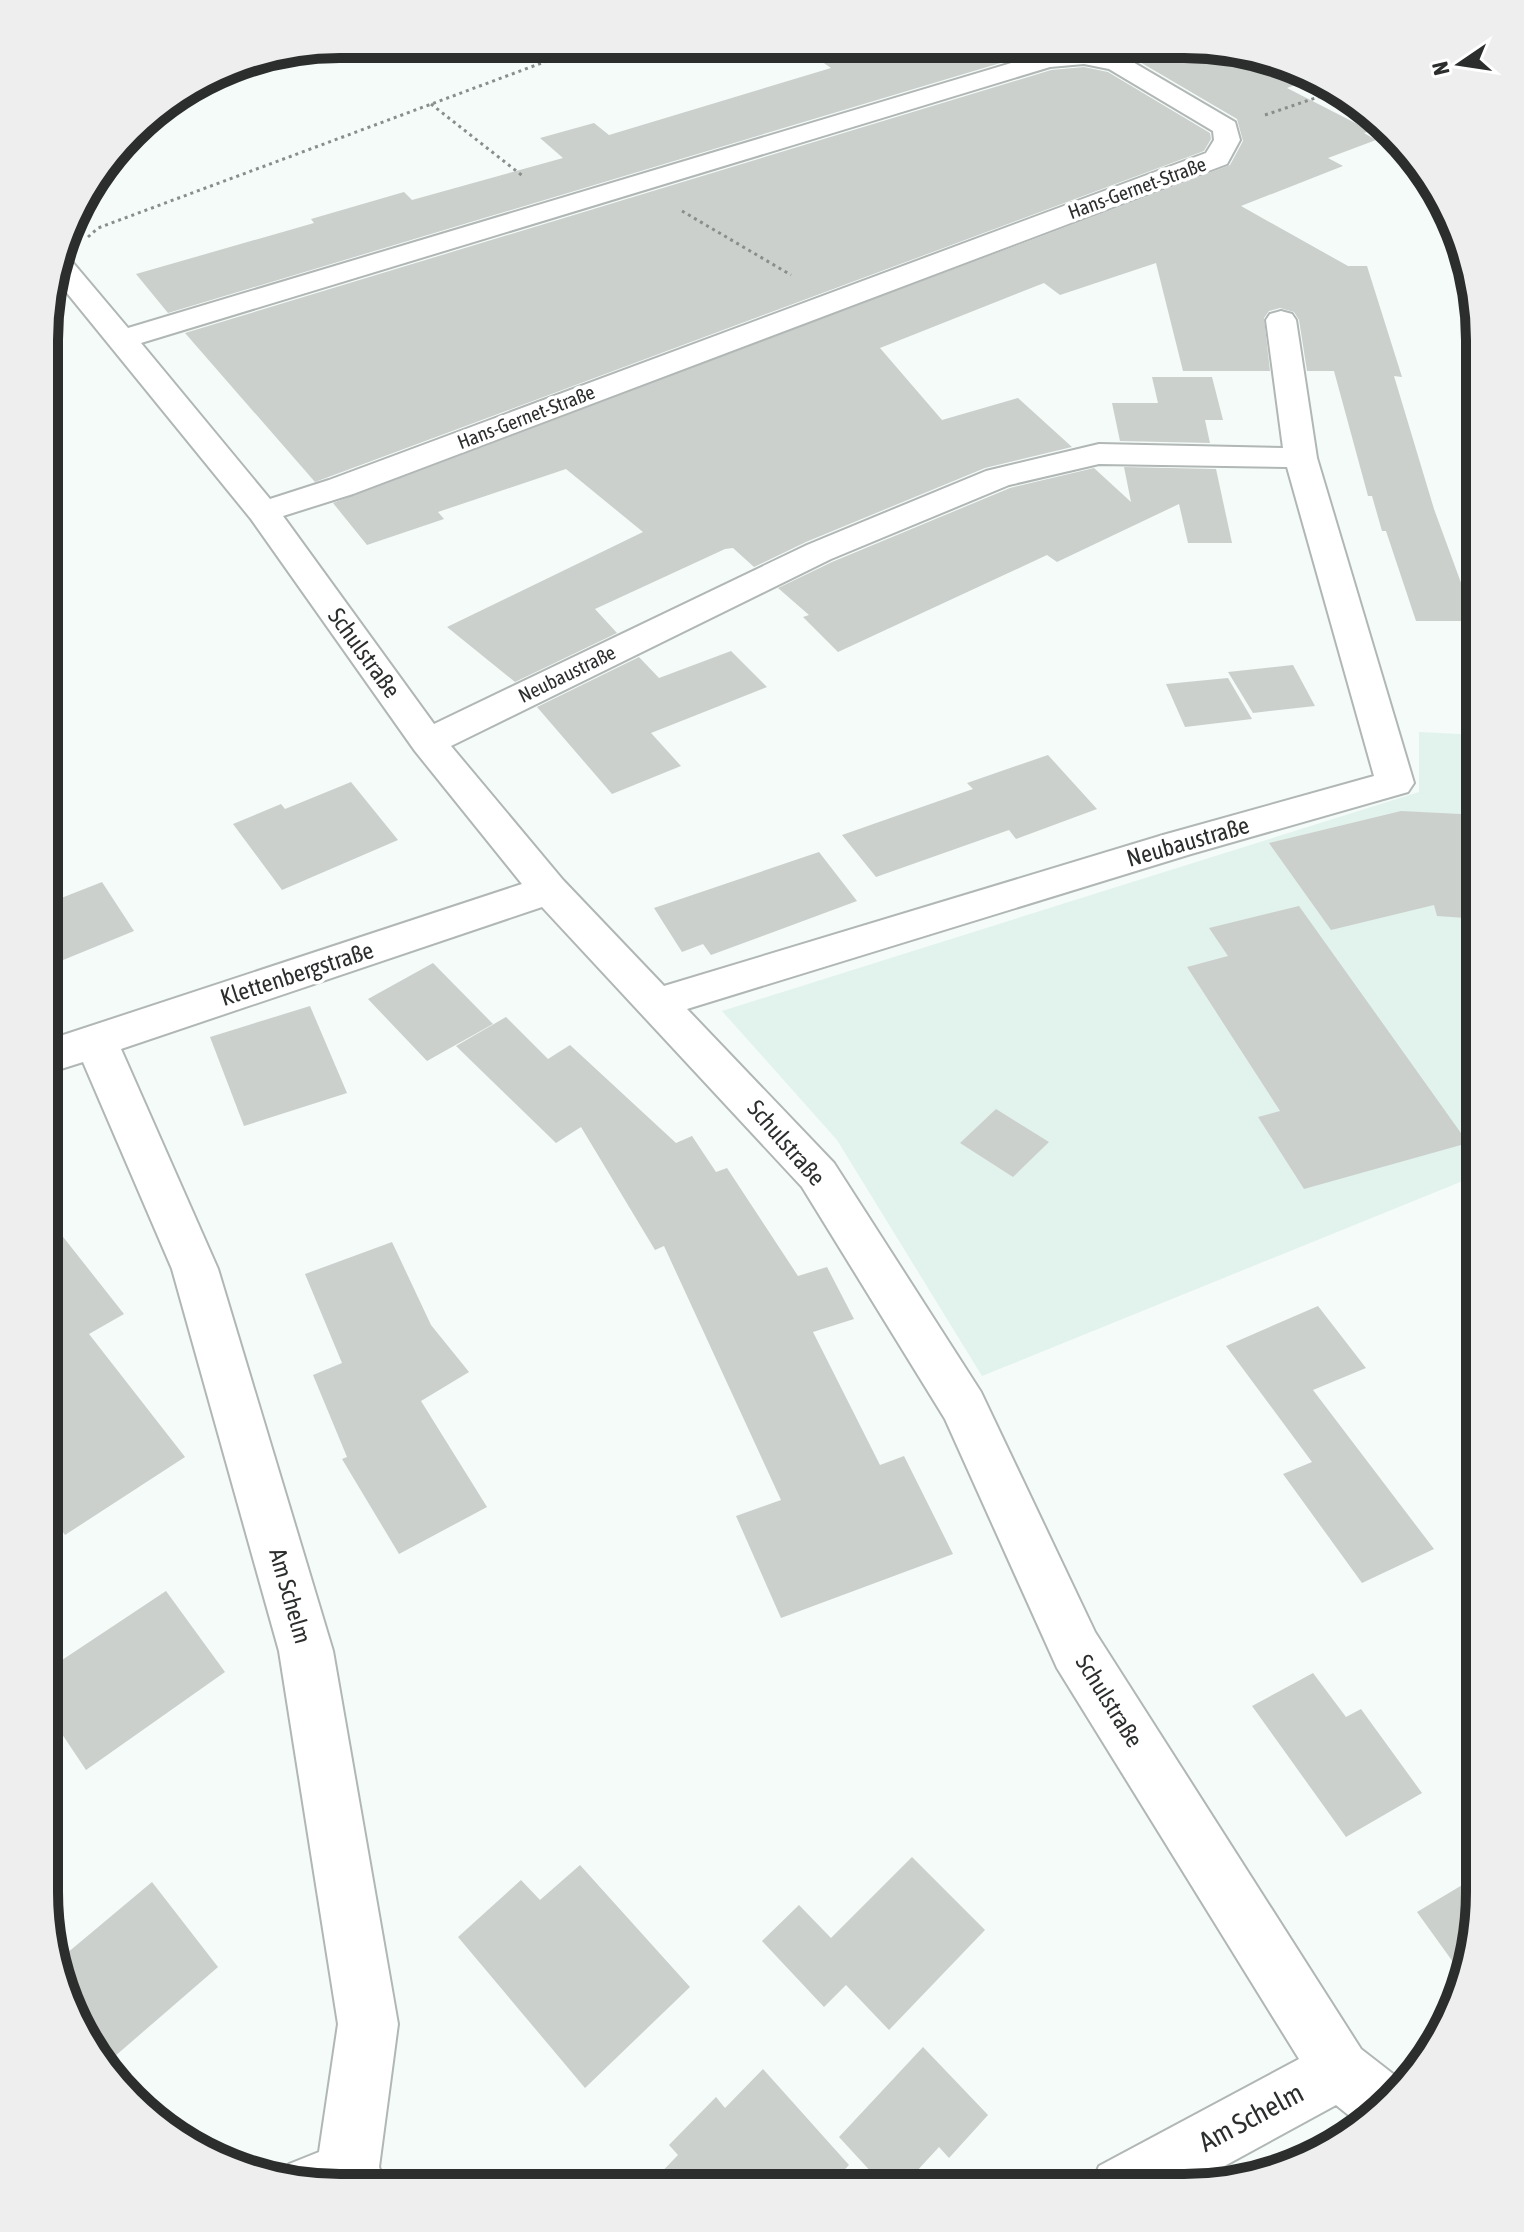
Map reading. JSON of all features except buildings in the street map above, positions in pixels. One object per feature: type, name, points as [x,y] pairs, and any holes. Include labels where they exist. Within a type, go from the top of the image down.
[{"type":"street","name":"Hans-Gernet-Straße","points":[[120,340],[1047,60],[1062,58]]},
{"type":"street","name":"Hans-Gernet-Straße","points":[[263,512],[341,487],[1217,158],[1227,140],[1226,128],[1117,63],[1094,58]]},
{"type":"street","name":"Schulstraße","points":[[71,257],[120,340],[263,512],[428,742],[549,890],[818,1175],[964,1407],[1076,1650],[1363,2089]]},
{"type":"street","name":"Neubaustraße","points":[[658,1003],[1177,844],[1395,783],[1301,458],[1281,320]]},
{"type":"street","name":"Neubaustraße","points":[[428,742],[819,552],[998,478],[1099,454],[1301,458]]},
{"type":"street","name":"Klettenbergstraße","points":[[58,1054],[549,890]]},
{"type":"street","name":"Am Schelm","points":[[96,1041],[195,1269],[306,1651],[368,2024],[340,2174]]},
{"type":"street","name":"Am Schelm","points":[[1155,2174],[1363,2089]]},
{"type":"path","points":[[72,251],[98,228],[553,59]]},
{"type":"path","points":[[1226,128],[1324,95]]},
{"type":"path","points":[[430,104],[563,207]]},
{"type":"path","points":[[626,189],[676,208],[833,300]]},
{"type":"shaded area","points":[[1419,732],[1466,734],[1465,1180],[982,1376],[837,1140],[722,1011],[1419,792]]}]
